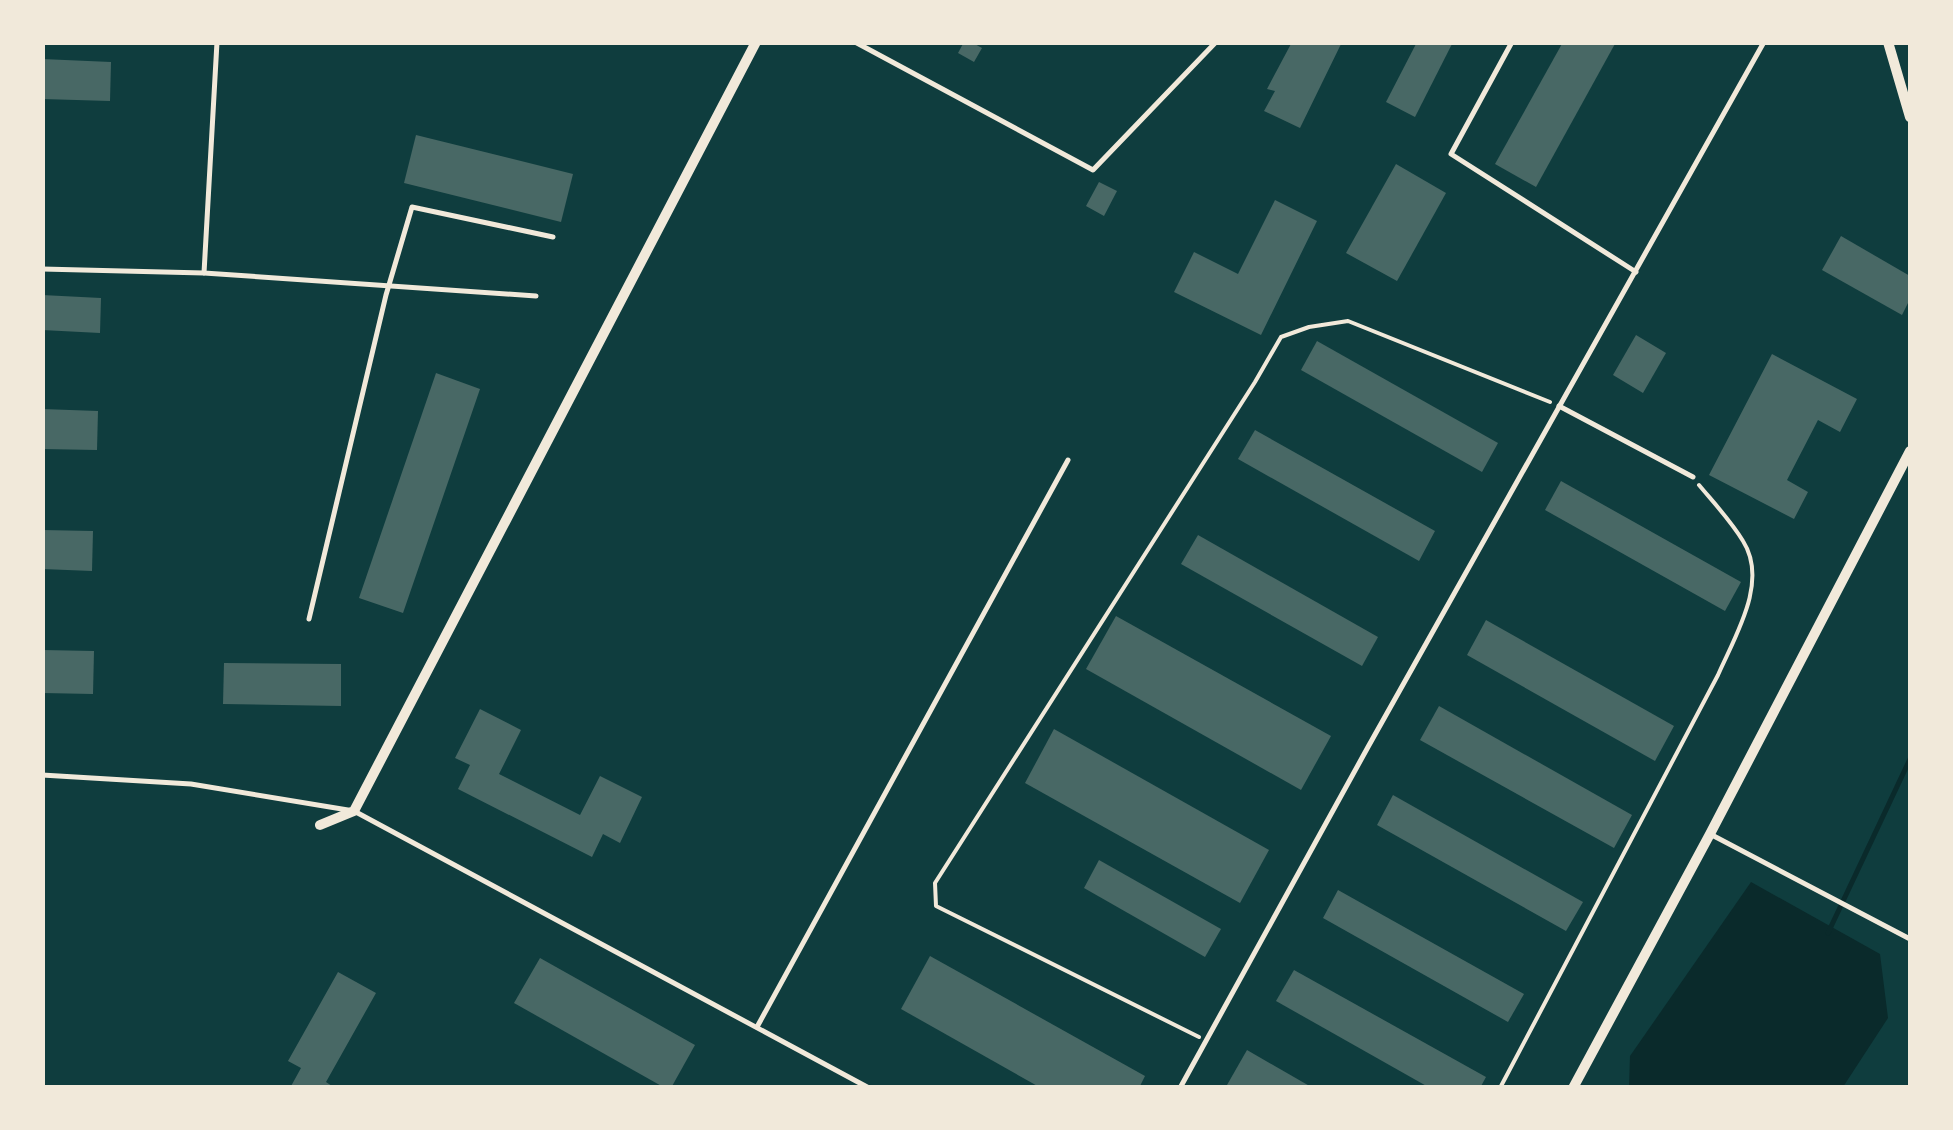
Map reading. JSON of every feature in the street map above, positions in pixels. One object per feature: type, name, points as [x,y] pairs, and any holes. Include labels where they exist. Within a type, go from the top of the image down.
[{"type":"street","points":[[320,825],[354,811],[756,42]]},
{"type":"street","points":[[1888,42],[1910,117]]},
{"type":"street","points":[[1573,1088],[1910,451]]},
{"type":"lane","points":[[204,273],[217,42]]},
{"type":"lane","points":[[855,42],[1092,170],[1216,42]]},
{"type":"lane","points":[[870,51],[874,42]]},
{"type":"lane","points":[[1512,42],[1451,154],[1636,272]]},
{"type":"lane","points":[[1180,1088],[1764,42]]},
{"type":"lane","points":[[309,619],[388,286],[412,208],[552,238]]},
{"type":"lane","points":[[42,269],[204,273],[536,296]]},
{"type":"lane","points":[[1560,406],[1693,476]]},
{"type":"lane","points":[[757,1027],[1068,460]]},
{"type":"lane","points":[[42,776],[191,784],[354,811],[869,1088]]},
{"type":"lane","points":[[1710,834],[1910,939]]},
{"type":"path","points":[[1206,1040],[936,906],[936,883],[1281,337],[1309,327],[1348,321],[1560,406]]},
{"type":"path","points":[[1500,1088],[1718,675],[1748,606],[1753,568],[1745,544],[1693,476]]},
{"type":"water","points":[[1751,882],[1880,954],[1888,1018],[1843,1087],[1629,1087],[1630,1056]]},
{"type":"building","points":[[964,42],[982,48],[974,62],[958,53]]},
{"type":"building","points":[[1292,42],[1342,42],[1300,128],[1264,111],[1275,91],[1267,89]]},
{"type":"building","points":[[1417,42],[1453,42],[1415,117],[1386,102]]},
{"type":"building","points":[[1563,42],[1616,42],[1536,187],[1495,164]]},
{"type":"building","points":[[42,59],[111,62],[110,101],[42,99]]},
{"type":"building","points":[[416,135],[573,174],[561,222],[404,183]]},
{"type":"building","points":[[1396,164],[1446,193],[1397,281],[1346,253]]},
{"type":"building","points":[[1099,182],[1117,191],[1104,216],[1086,206]]},
{"type":"building","points":[[1275,200],[1317,221],[1261,335],[1174,292],[1194,252],[1238,274]]},
{"type":"building","points":[[1841,236],[1910,276],[1910,299],[1902,315],[1822,270]]},
{"type":"building","points":[[42,295],[101,298],[100,333],[42,330]]},
{"type":"building","points":[[1636,335],[1666,353],[1643,393],[1613,375]]},
{"type":"building","points":[[1317,341],[1498,443],[1482,472],[1301,370]]},
{"type":"building","points":[[1772,354],[1857,399],[1840,432],[1818,420],[1787,480],[1808,492],[1794,519],[1709,475]]},
{"type":"building","points":[[436,373],[480,389],[403,613],[359,598]]},
{"type":"building","points":[[42,409],[98,411],[97,450],[42,449]]},
{"type":"building","points":[[1255,430],[1435,531],[1419,561],[1238,459]]},
{"type":"building","points":[[1561,481],[1741,582],[1725,611],[1545,510]]},
{"type":"building","points":[[42,530],[93,531],[92,571],[42,569]]},
{"type":"building","points":[[1198,535],[1378,637],[1362,666],[1181,564]]},
{"type":"building","points":[[1116,616],[1331,736],[1301,790],[1086,669]]},
{"type":"building","points":[[1486,620],[1674,726],[1655,761],[1467,655]]},
{"type":"building","points":[[42,650],[94,651],[93,694],[42,693]]},
{"type":"building","points":[[224,663],[341,664],[341,706],[223,704]]},
{"type":"building","points":[[1439,706],[1632,815],[1614,848],[1420,740]]},
{"type":"building","points":[[480,709],[521,730],[499,774],[580,815],[600,776],[642,797],[620,843],[603,834],[592,857],[458,789],[470,765],[455,758]]},
{"type":"building","points":[[1054,729],[1269,850],[1240,903],[1025,783]]},
{"type":"building","points":[[1393,795],[1583,902],[1566,931],[1377,825]]},
{"type":"building","points":[[1099,860],[1221,929],[1205,957],[1084,888]]},
{"type":"building","points":[[1338,890],[1524,994],[1508,1022],[1323,918]]},
{"type":"building","points":[[930,956],[1145,1076],[1139,1088],[1041,1088],[901,1009]]},
{"type":"building","points":[[540,958],[695,1045],[671,1088],[514,1003]]},
{"type":"building","points":[[1294,970],[1486,1077],[1480,1088],[1430,1088],[1276,1001]]},
{"type":"building","points":[[338,972],[376,993],[326,1082],[335,1088],[290,1088],[301,1068],[288,1061]]},
{"type":"building","points":[[1247,1050],[1313,1088],[1232,1088],[1227,1085]]},
{"type":"waterway","points":[[1828,933],[1910,759]]}]
